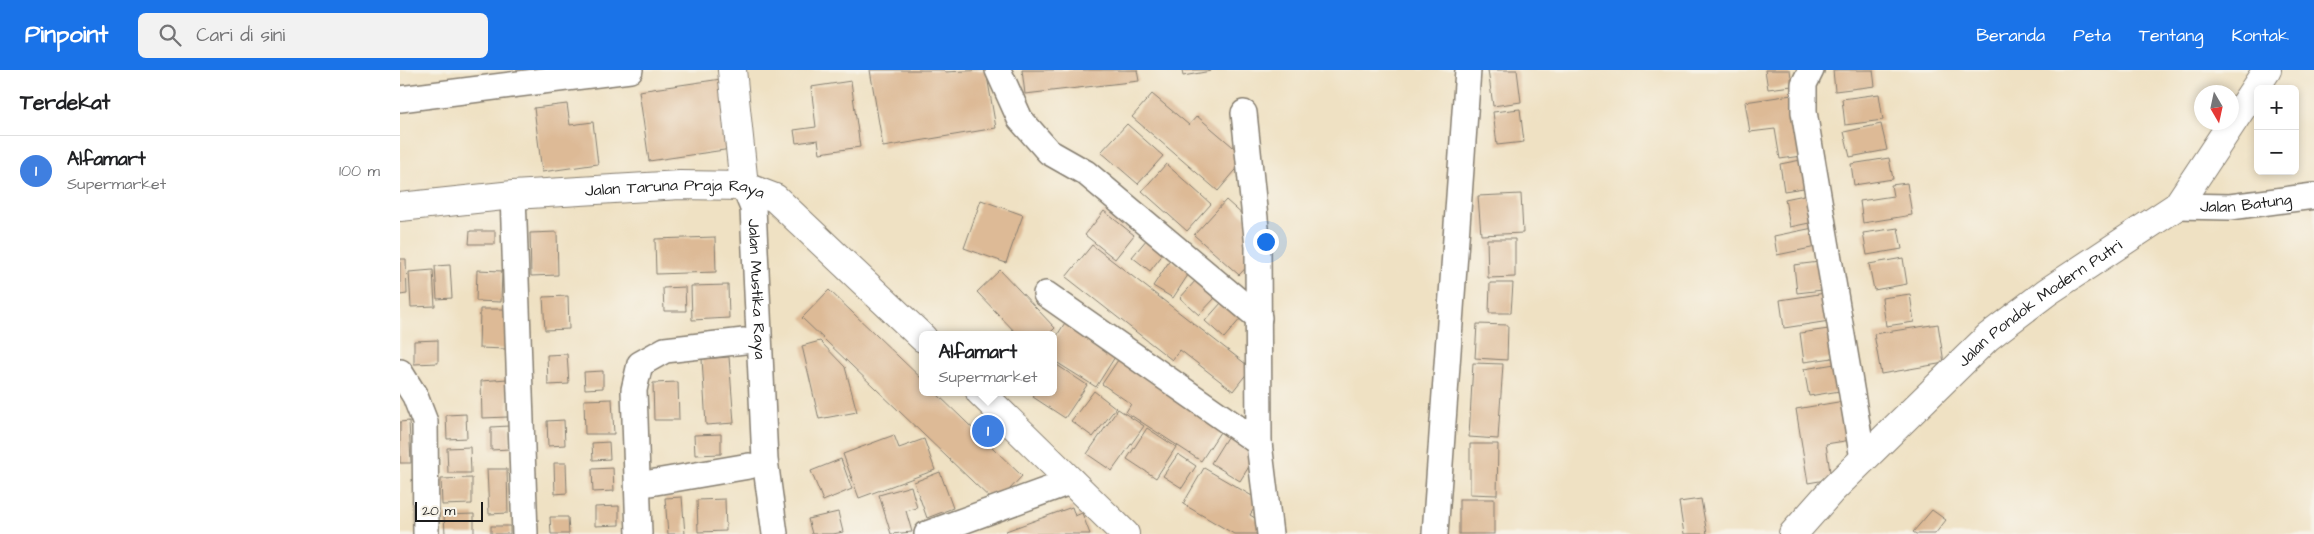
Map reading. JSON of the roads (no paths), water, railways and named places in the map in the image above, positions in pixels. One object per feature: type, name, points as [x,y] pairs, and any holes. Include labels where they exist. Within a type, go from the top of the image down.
[{"type":"street","points":[[400,100],[630,70]]},
{"type":"street","points":[[732,70],[744,186]]},
{"type":"street","points":[[998,70],[1020,119],[1049,152],[1086,174],[1259,318]]},
{"type":"street","points":[[1435,534],[1468,70]]},
{"type":"street","points":[[1811,70],[1804,84],[1804,112],[1863,460]]},
{"type":"street","name":"Jalan Pondok Modern Putri","points":[[1796,533],[1832,490],[1988,337],[2047,292],[2177,206],[2267,70]]},
{"type":"street","points":[[1244,113],[1258,247],[1259,444],[1270,534]]},
{"type":"street","name":"Jalan Taruna Praja Raya","points":[[400,208],[513,194],[680,185],[744,186],[775,198],[919,334]]},
{"type":"street","name":"Jalan Mustika Raya","points":[[744,186],[740,207],[749,466],[759,534]]},
{"type":"street","name":"Jalan Mustika Raya","points":[[744,186],[753,208],[765,460],[775,534]]},
{"type":"street","points":[[513,194],[525,534]]},
{"type":"street","name":"Jalan Batung","points":[[2177,206],[2230,207],[2314,196]]},
{"type":"street","points":[[1046,294],[1259,444]]},
{"type":"street","points":[[639,534],[634,390],[640,364],[665,350],[744,342]]},
{"type":"street","points":[[400,372],[415,396],[425,422],[426,534]]},
{"type":"street","points":[[984,396],[1125,534]]},
{"type":"street","points":[[638,485],[749,466]]},
{"type":"street","points":[[928,534],[1072,481]]},
{"type":"place","name":"Alfamart","points":[[988,431]]}]
